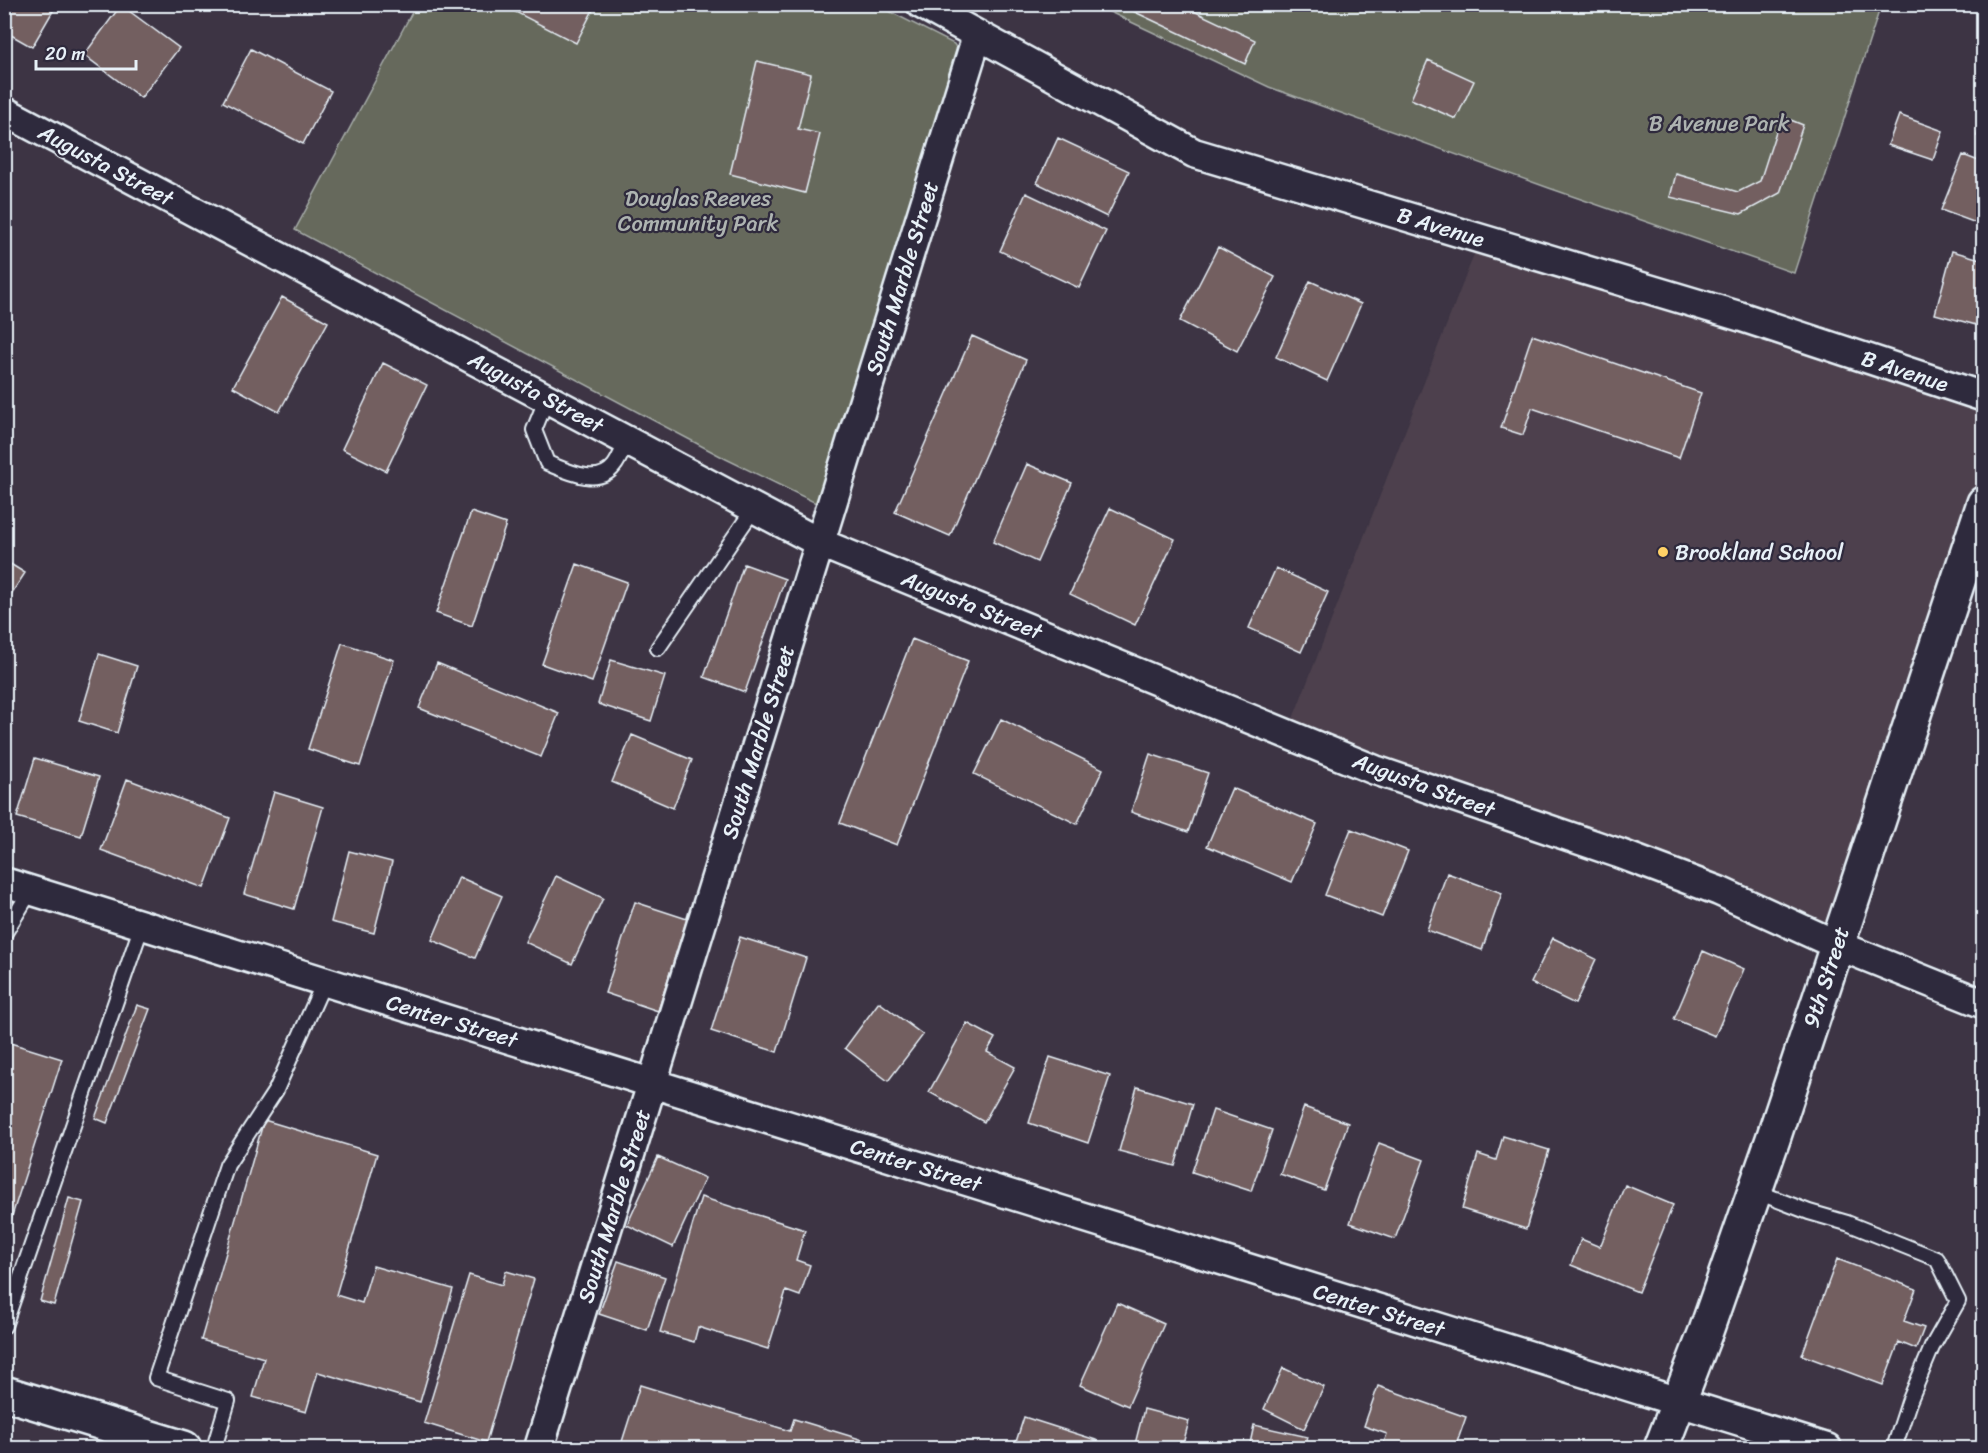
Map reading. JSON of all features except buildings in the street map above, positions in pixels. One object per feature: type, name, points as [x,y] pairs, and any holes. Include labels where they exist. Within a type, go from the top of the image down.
[{"type":"main road","name":"9th Street","points":[[1661,1449],[1755,1191],[1983,503]]},
{"type":"main road","points":[[4,1393],[184,1449]]},
{"type":"street","name":"B Avenue","points":[[921,4],[1194,153],[1742,317],[1983,397]]},
{"type":"street","name":"South Marble Street","points":[[539,1449],[977,36]]},
{"type":"street","name":"Augusta Street","points":[[5,114],[820,543],[1375,770],[1618,853],[1719,891],[1837,945],[1983,1004]]},
{"type":"street","name":"Center Street","points":[[18,886],[1827,1449]]},
{"type":"lane","points":[[548,398],[534,430],[547,463],[579,475],[601,475],[614,466],[627,440]]},
{"type":"lane","points":[[658,648],[754,507]]},
{"type":"lane","points":[[4,934],[18,886]]},
{"type":"lane","points":[[4,1326],[142,925]]},
{"type":"lane","points":[[214,1449],[228,1401],[156,1378],[227,1165],[276,1090],[324,982]]},
{"type":"lane","points":[[1755,1191],[1809,1212],[1847,1223],[1937,1259],[1958,1301],[1932,1347],[1909,1402],[1894,1449]]},
{"type":"shaded area","name":"Brookland School","points":[[1480,239],[1983,397],[1983,503],[1837,945],[1287,734]]},
{"type":"green space","name":"Douglas Reeves Community Park","points":[[416,5],[877,5],[954,44],[960,54],[820,505],[726,459],[295,230]]},
{"type":"green space","name":"B Avenue Park","points":[[1095,5],[1881,5],[1794,273],[1269,87]]},
{"type":"place","name":"Brookland School","points":[[1663,552]]}]
